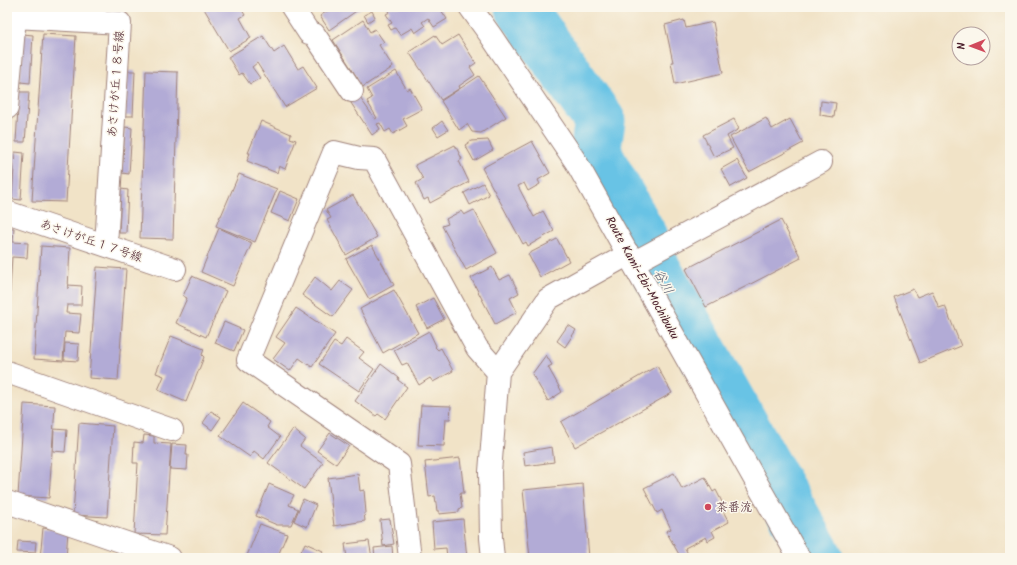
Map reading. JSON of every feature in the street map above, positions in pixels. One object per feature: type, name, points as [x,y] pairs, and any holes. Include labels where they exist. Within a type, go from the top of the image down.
[{"type":"street","name":"Route Kami-Ebi-Mochibuku","points":[[470,7],[640,256],[799,558]]},
{"type":"street","points":[[298,9],[309,33],[314,34],[352,91]]},
{"type":"street","name":"あさけが丘１８号線","points":[[7,108],[15,17],[120,23],[106,246]]},
{"type":"street","points":[[410,558],[400,464],[248,360],[334,152],[359,158],[374,159],[477,348],[498,372]]},
{"type":"street","points":[[493,558],[491,538],[490,472],[498,372],[548,299],[640,256],[821,162]]},
{"type":"street","name":"あさけが丘１７号線","points":[[7,212],[175,269]]},
{"type":"street","points":[[7,372],[172,430]]},
{"type":"street","points":[[7,502],[170,558]]},
{"type":"building","points":[[203,7],[240,7],[245,15],[240,18],[251,38],[229,51]]},
{"type":"building","points":[[333,7],[362,7],[329,30],[320,16]]},
{"type":"building","points":[[386,7],[439,7],[447,19],[434,27],[428,18],[422,22],[425,26],[415,33],[412,28],[400,35],[395,28],[391,30],[388,25],[392,23],[386,14],[390,12]]},
{"type":"building","points":[[372,11],[375,17],[368,22],[364,15]]},
{"type":"building","points":[[363,20],[370,32],[375,29],[384,42],[379,45],[393,67],[361,88],[356,79],[358,79],[333,40]]},
{"type":"building","points":[[684,20],[686,28],[713,22],[723,73],[675,84],[671,62],[673,62],[665,25]]},
{"type":"building","points":[[23,34],[33,35],[30,83],[20,82]]},
{"type":"building","points":[[43,34],[76,36],[66,202],[32,201]]},
{"type":"building","points":[[435,35],[442,45],[458,35],[476,63],[470,67],[475,75],[459,86],[460,88],[441,100],[409,52]]},
{"type":"building","points":[[263,36],[274,53],[284,46],[298,69],[303,66],[317,88],[285,107],[257,63],[252,67],[260,78],[250,84],[242,73],[239,75],[228,57]]},
{"type":"building","points":[[128,71],[135,71],[133,116],[125,116]]},
{"type":"building","points":[[146,71],[178,72],[173,239],[140,238]]},
{"type":"building","points":[[396,71],[407,90],[410,88],[422,109],[403,119],[407,126],[393,134],[390,129],[385,132],[380,123],[377,124],[380,129],[372,135],[349,100],[358,95],[375,119],[377,118],[367,101],[372,98],[367,89]]},
{"type":"building","points":[[479,76],[506,117],[481,133],[472,132],[467,124],[459,130],[441,101]]},
{"type":"building","points":[[19,92],[29,92],[25,142],[16,142]]},
{"type":"building","points":[[821,101],[836,103],[834,117],[820,115]]},
{"type":"building","points":[[766,118],[772,129],[790,119],[803,143],[749,172],[730,137]]},
{"type":"building","points":[[734,119],[739,129],[727,136],[733,148],[714,157],[703,135]]},
{"type":"building","points":[[261,121],[291,134],[290,138],[296,140],[285,169],[279,166],[277,173],[247,161],[250,153],[248,153]]},
{"type":"building","points":[[442,121],[448,130],[438,136],[433,128]]},
{"type":"building","points":[[125,127],[132,128],[129,174],[122,173]]},
{"type":"building","points":[[488,140],[493,150],[474,161],[465,145],[471,141]]},
{"type":"building","points":[[532,141],[550,173],[538,180],[540,184],[528,191],[524,183],[518,186],[534,217],[543,211],[554,231],[528,246],[526,242],[523,244],[482,168]]},
{"type":"building","points":[[455,145],[462,159],[459,161],[469,182],[430,203],[428,198],[424,200],[416,183],[423,179],[415,165]]},
{"type":"building","points":[[15,152],[24,153],[21,200],[12,199]]},
{"type":"building","points":[[737,160],[747,178],[731,187],[721,169]]},
{"type":"building","points":[[239,174],[277,189],[255,242],[216,226]]},
{"type":"building","points":[[483,183],[489,195],[470,205],[464,193]]},
{"type":"building","points":[[121,189],[128,190],[126,233],[119,233]]},
{"type":"building","points":[[280,191],[299,199],[290,221],[271,213]]},
{"type":"building","points":[[353,195],[377,237],[346,255],[327,220],[331,218],[326,210]]},
{"type":"building","points":[[474,210],[497,253],[466,270],[442,226],[448,224],[446,219],[461,211],[464,215]]},
{"type":"building","points":[[781,220],[801,258],[706,307],[686,269]]},
{"type":"building","points":[[7,228],[14,228],[13,242],[28,243],[27,258],[12,257],[8,323],[7,323]]},
{"type":"building","points":[[219,228],[252,243],[233,286],[201,272]]},
{"type":"building","points":[[557,239],[569,261],[540,277],[528,254]]},
{"type":"building","points":[[372,245],[394,285],[369,299],[346,259]]},
{"type":"building","points":[[41,246],[70,248],[68,285],[82,286],[81,305],[67,305],[66,313],[81,314],[79,333],[65,332],[63,361],[34,359]]},
{"type":"building","points":[[97,267],[126,269],[118,380],[89,378]]},
{"type":"building","points":[[492,267],[499,280],[510,275],[519,293],[510,298],[517,312],[495,324],[471,278]]},
{"type":"building","points":[[192,276],[226,291],[206,337],[176,323],[187,298],[183,296]]},
{"type":"building","points":[[315,277],[332,291],[340,281],[353,290],[333,317],[302,295]]},
{"type":"building","points":[[913,289],[917,297],[932,291],[939,308],[945,306],[961,346],[920,363],[894,297]]},
{"type":"building","points":[[394,290],[418,333],[383,353],[360,309]]},
{"type":"building","points":[[433,298],[444,319],[427,328],[416,307]]},
{"type":"building","points":[[296,308],[335,334],[312,367],[299,358],[290,371],[273,359],[285,343],[276,337]]},
{"type":"building","points":[[224,322],[243,330],[234,351],[215,343]]},
{"type":"building","points":[[568,325],[576,330],[565,347],[557,341]]},
{"type":"building","points":[[429,331],[436,346],[435,347],[438,350],[441,348],[453,371],[433,382],[430,378],[419,385],[407,363],[402,365],[394,350]]},
{"type":"building","points":[[171,336],[204,349],[202,355],[204,357],[186,402],[158,390],[164,376],[156,373]]},
{"type":"building","points":[[346,339],[364,352],[359,358],[374,369],[359,391],[319,364],[334,342],[341,346]]},
{"type":"building","points":[[65,343],[79,344],[78,361],[64,360]]},
{"type":"building","points":[[546,355],[552,365],[548,367],[562,392],[548,401],[532,374]]},
{"type":"building","points":[[381,364],[399,378],[398,380],[407,387],[385,419],[378,414],[376,416],[355,401]]},
{"type":"building","points":[[657,366],[672,393],[575,447],[561,422]]},
{"type":"building","points":[[243,403],[270,422],[267,427],[280,437],[264,459],[254,451],[250,457],[220,436]]},
{"type":"building","points":[[24,404],[55,406],[49,498],[18,496]]},
{"type":"building","points":[[421,405],[451,406],[450,419],[446,419],[444,446],[418,445]]},
{"type":"building","points":[[211,411],[221,417],[212,430],[203,423]]},
{"type":"building","points":[[79,423],[113,426],[107,517],[73,515]]},
{"type":"building","points":[[54,429],[67,430],[65,452],[53,451]]},
{"type":"building","points":[[293,429],[305,439],[300,446],[323,463],[304,489],[268,463]]},
{"type":"building","points":[[330,433],[349,446],[336,464],[317,451]]},
{"type":"building","points":[[144,435],[154,436],[154,443],[171,444],[165,535],[134,534],[138,463],[133,463],[134,442],[143,443]]},
{"type":"building","points":[[172,444],[187,445],[187,470],[170,469]]},
{"type":"building","points":[[552,447],[554,462],[525,466],[523,452]]},
{"type":"building","points":[[460,458],[464,493],[460,493],[462,508],[459,509],[459,512],[439,514],[439,511],[437,511],[435,496],[429,497],[425,462]]},
{"type":"building","points":[[674,473],[682,489],[705,477],[713,492],[716,490],[722,502],[719,504],[729,522],[712,531],[715,537],[708,541],[706,537],[685,548],[688,554],[681,558],[666,531],[671,529],[662,510],[657,513],[644,488]]},
{"type":"building","points":[[358,474],[360,491],[364,490],[366,513],[364,513],[365,521],[334,526],[328,478]]},
{"type":"building","points":[[269,484],[294,495],[289,505],[298,509],[291,525],[277,525],[256,516]]},
{"type":"building","points":[[583,484],[589,558],[530,558],[523,490]]},
{"type":"building","points":[[303,499],[316,505],[307,527],[294,521]]},
{"type":"building","points":[[390,519],[394,544],[383,546],[380,520]]},
{"type":"building","points":[[463,519],[467,558],[447,558],[446,548],[434,549],[432,522]]},
{"type":"building","points":[[260,524],[287,534],[277,558],[246,558]]},
{"type":"building","points":[[43,528],[68,531],[66,558],[40,558]]},
{"type":"building","points":[[18,541],[36,542],[35,553],[17,552]]},
{"type":"building","points":[[369,541],[372,558],[347,558],[345,544]]},
{"type":"building","points":[[305,543],[323,551],[319,558],[298,558]]},
{"type":"building","points":[[392,546],[393,558],[375,558],[374,548]]},
{"type":"waterway","name":"谷川","points":[[520,7],[600,121],[596,147],[599,159],[644,240],[655,268],[818,558]]},
{"type":"place","name":"茶番流","points":[[708,507]]}]
